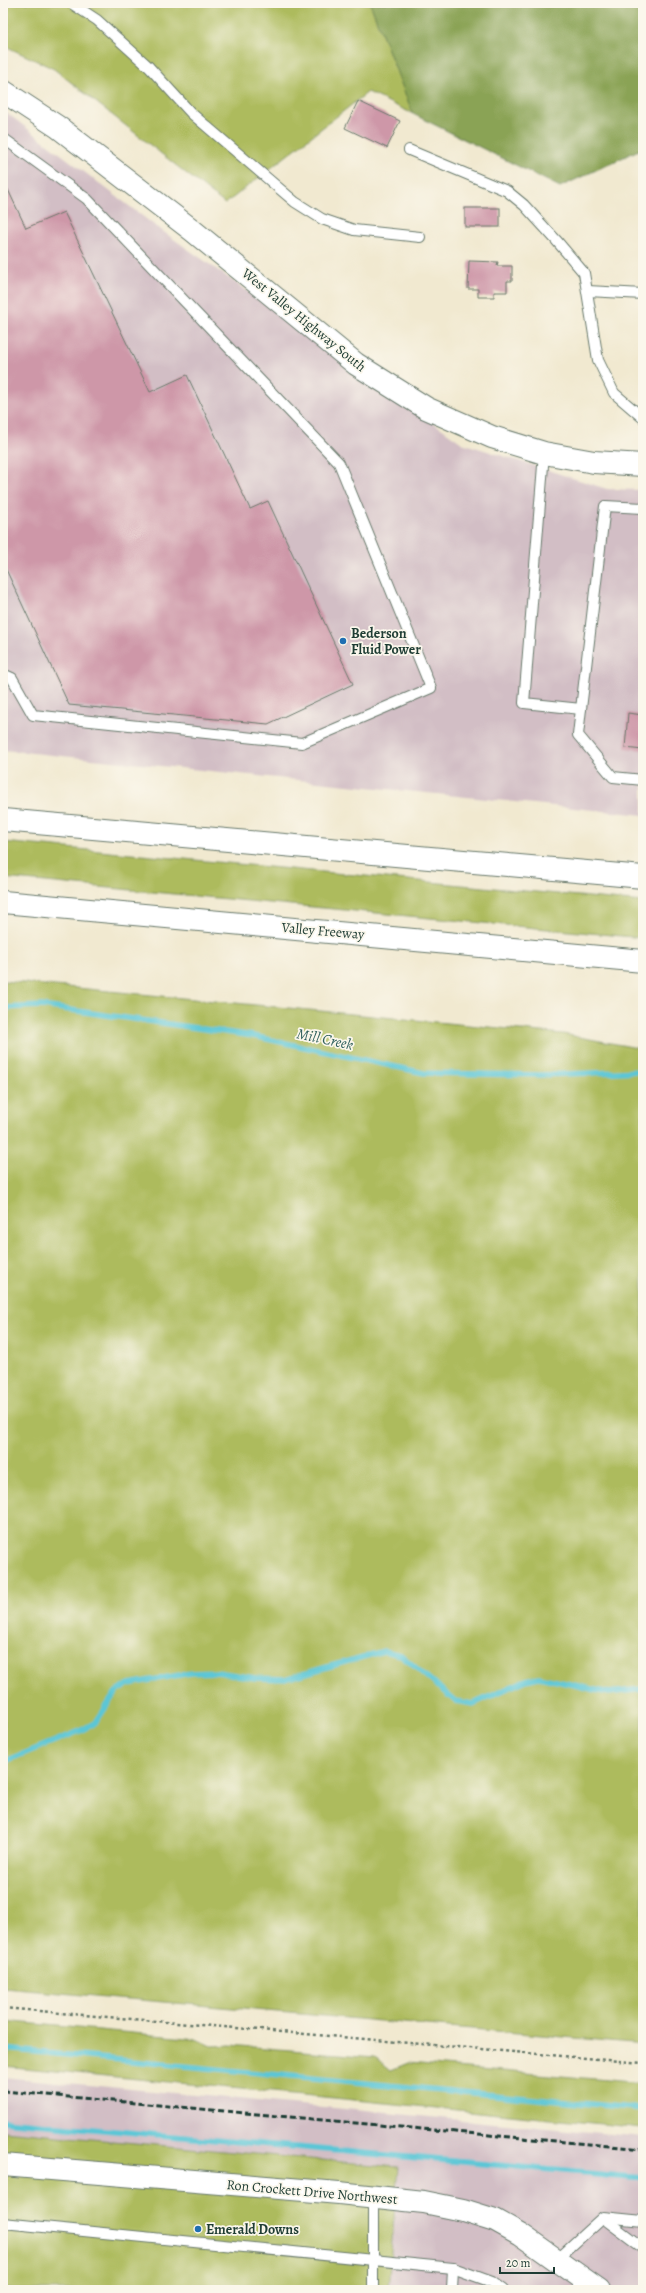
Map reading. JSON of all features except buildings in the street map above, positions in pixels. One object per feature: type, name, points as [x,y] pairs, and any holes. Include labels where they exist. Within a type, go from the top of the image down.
[{"type":"main road","name":"West Valley Highway South","points":[[3,91],[58,127],[192,230],[356,364],[403,395],[445,417],[492,437],[544,453],[594,462],[643,465]]},
{"type":"main road","points":[[3,820],[643,877]]},
{"type":"main road","name":"Valley Freeway","points":[[3,902],[643,961]]},
{"type":"main road","name":"Ron Crockett Drive Northwest","points":[[3,2164],[424,2202],[463,2210],[495,2220],[520,2234],[599,2290]]},
{"type":"lane","points":[[71,3],[97,20],[149,68],[191,113],[295,202],[322,219],[354,230],[420,236]]},
{"type":"lane","points":[[3,138],[87,199],[339,463],[431,688],[302,743],[34,715],[12,678],[3,674]]},
{"type":"lane","points":[[410,150],[508,191],[524,205],[584,273],[598,360],[614,393],[643,418]]},
{"type":"lane","points":[[588,292],[643,294]]},
{"type":"lane","points":[[544,453],[524,703],[581,709]]},
{"type":"lane","points":[[643,508],[606,506],[578,735],[613,777],[643,780]]},
{"type":"lane","points":[[373,2197],[375,2259],[373,2290]]},
{"type":"lane","points":[[603,2217],[643,2248]]},
{"type":"lane","points":[[557,2259],[603,2217],[643,2221]]},
{"type":"lane","points":[[3,2223],[453,2268],[492,2282],[503,2290]]},
{"type":"lane","points":[[452,2290],[453,2268]]},
{"type":"path","points":[[3,2008],[643,2063]]},
{"type":"shaded area","points":[[3,110],[158,228],[462,443],[607,489],[643,490],[643,815],[3,750]]},
{"type":"shaded area","points":[[3,2077],[643,2137],[643,2290],[388,2290],[398,2167],[3,2131]]},
{"type":"green space","points":[[3,3],[370,3],[413,114],[368,92],[225,204],[54,69],[3,45]]},
{"type":"green space","points":[[370,3],[643,3],[643,148],[560,187],[413,114]]},
{"type":"green space","points":[[3,842],[643,902],[643,938],[3,878]]},
{"type":"green space","points":[[3,981],[563,1034],[643,1049],[643,2044],[3,1988]]},
{"type":"green space","points":[[3,2021],[197,2039],[212,2046],[230,2045],[375,2057],[391,2070],[408,2063],[643,2083],[643,2128],[3,2066]]},
{"type":"green space","name":"Emerald Downs","points":[[3,2131],[398,2167],[388,2290],[3,2290]]},
{"type":"waterway","name":"Mill Creek","points":[[3,1008],[42,1006],[253,1036],[424,1073],[541,1075],[643,1071]]},
{"type":"waterway","points":[[3,1762],[80,1731],[96,1722],[116,1692],[129,1684],[191,1673],[217,1672],[255,1678],[285,1679],[384,1651],[401,1655],[455,1701],[473,1704],[526,1680],[539,1677],[609,1693],[643,1689]]},
{"type":"waterway","points":[[3,2049],[643,2109]]},
{"type":"waterway","points":[[3,2121],[643,2178]]},
{"type":"railway","points":[[3,2091],[643,2149]]},
{"type":"place","name":"Bederson Fluid Power","points":[[343,641]]},
{"type":"place","name":"Emerald Downs","points":[[198,2229]]}]
